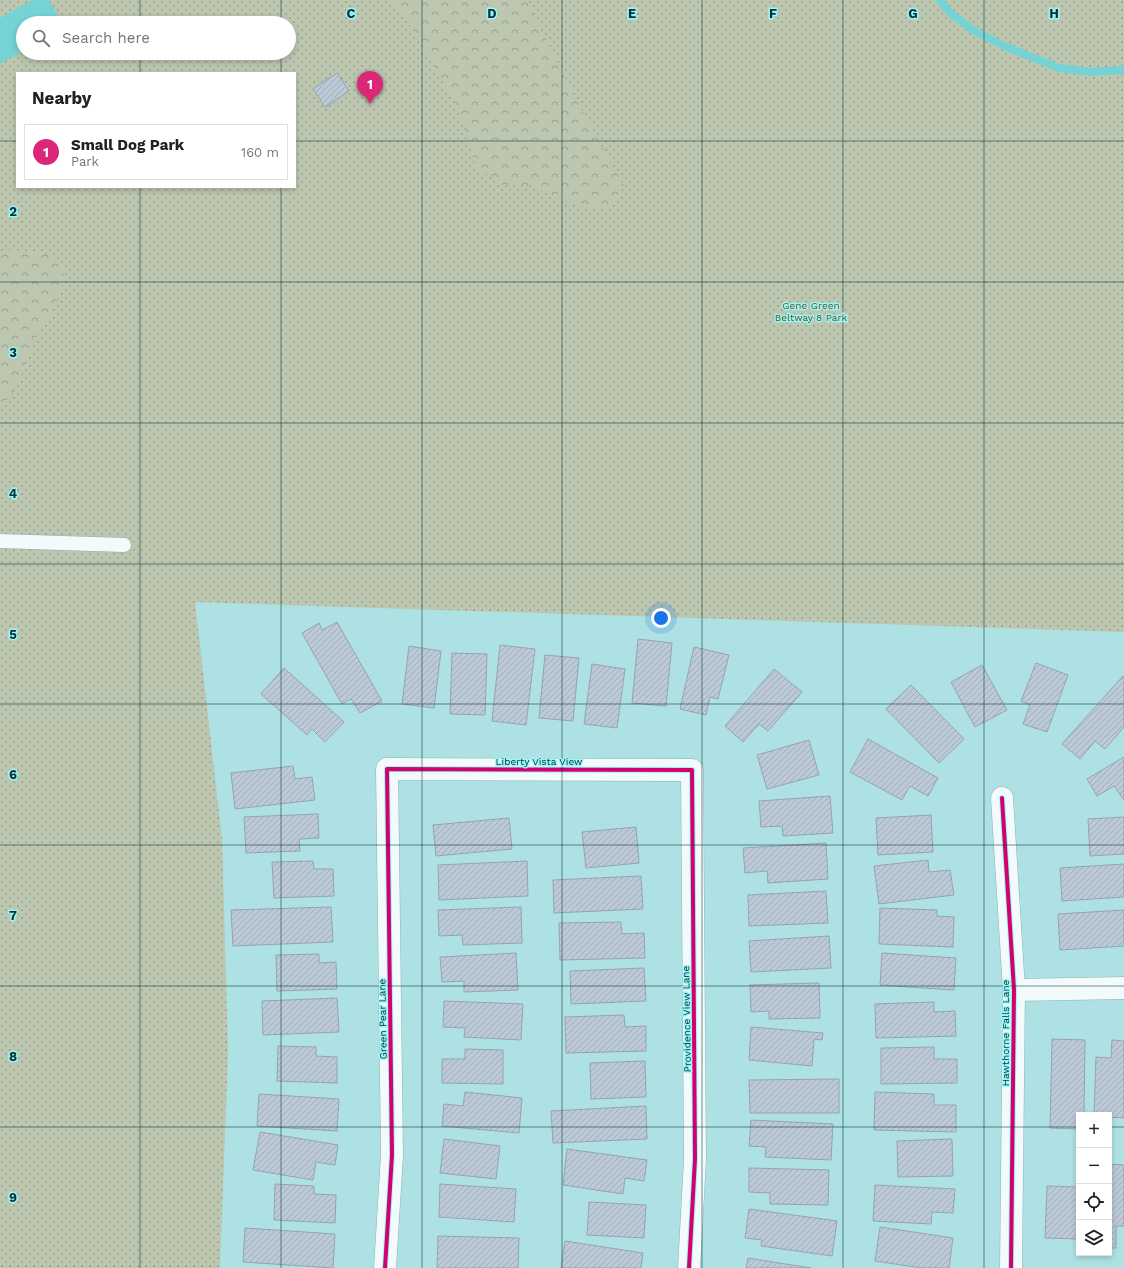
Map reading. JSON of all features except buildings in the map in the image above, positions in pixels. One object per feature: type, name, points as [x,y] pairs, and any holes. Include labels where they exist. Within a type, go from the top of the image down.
[{"type":"street","name":"Liberty Vista View","points":[[387,769],[692,770]]},
{"type":"street","name":"Green Pear Lane","points":[[385,1268],[392,1155],[387,769]]},
{"type":"street","name":"Providence View Lane","points":[[689,1268],[696,1159],[692,770]]},
{"type":"street","name":"Hawthorne Falls Lane","points":[[1002,798],[1014,990],[1011,1268]]},
{"type":"street","points":[[1014,990],[1124,988]]},
{"type":"lane","points":[[0,541],[124,545]]},
{"type":"green space","name":"Gene Green Beltway 8 Park","points":[[0,0],[1124,0],[1124,632],[195,602],[222,838],[228,1052],[220,1268],[0,1268]]},
{"type":"green space","points":[[389,0],[526,0],[580,107],[623,185],[620,197],[610,209],[590,209],[559,199],[534,186],[502,185],[476,167],[455,103],[407,20]]},
{"type":"green space","points":[[14,250],[51,255],[62,264],[64,277],[60,294],[52,313],[35,339],[20,379],[12,394],[0,407],[0,251]]},
{"type":"water","points":[[32,0],[49,0],[58,16],[16,16],[16,55],[0,64],[0,18]]},
{"type":"waterway","points":[[939,0],[953,15],[973,30],[1004,46],[1059,68],[1090,72],[1124,70]]},
{"type":"cycle path","points":[[385,1268],[392,1155],[387,769],[692,770],[695,1159],[689,1268]]},
{"type":"cycle path","points":[[1002,798],[1014,990],[1011,1268]]},
{"type":"place","name":"Small Dog Park","points":[[370,104]]}]
